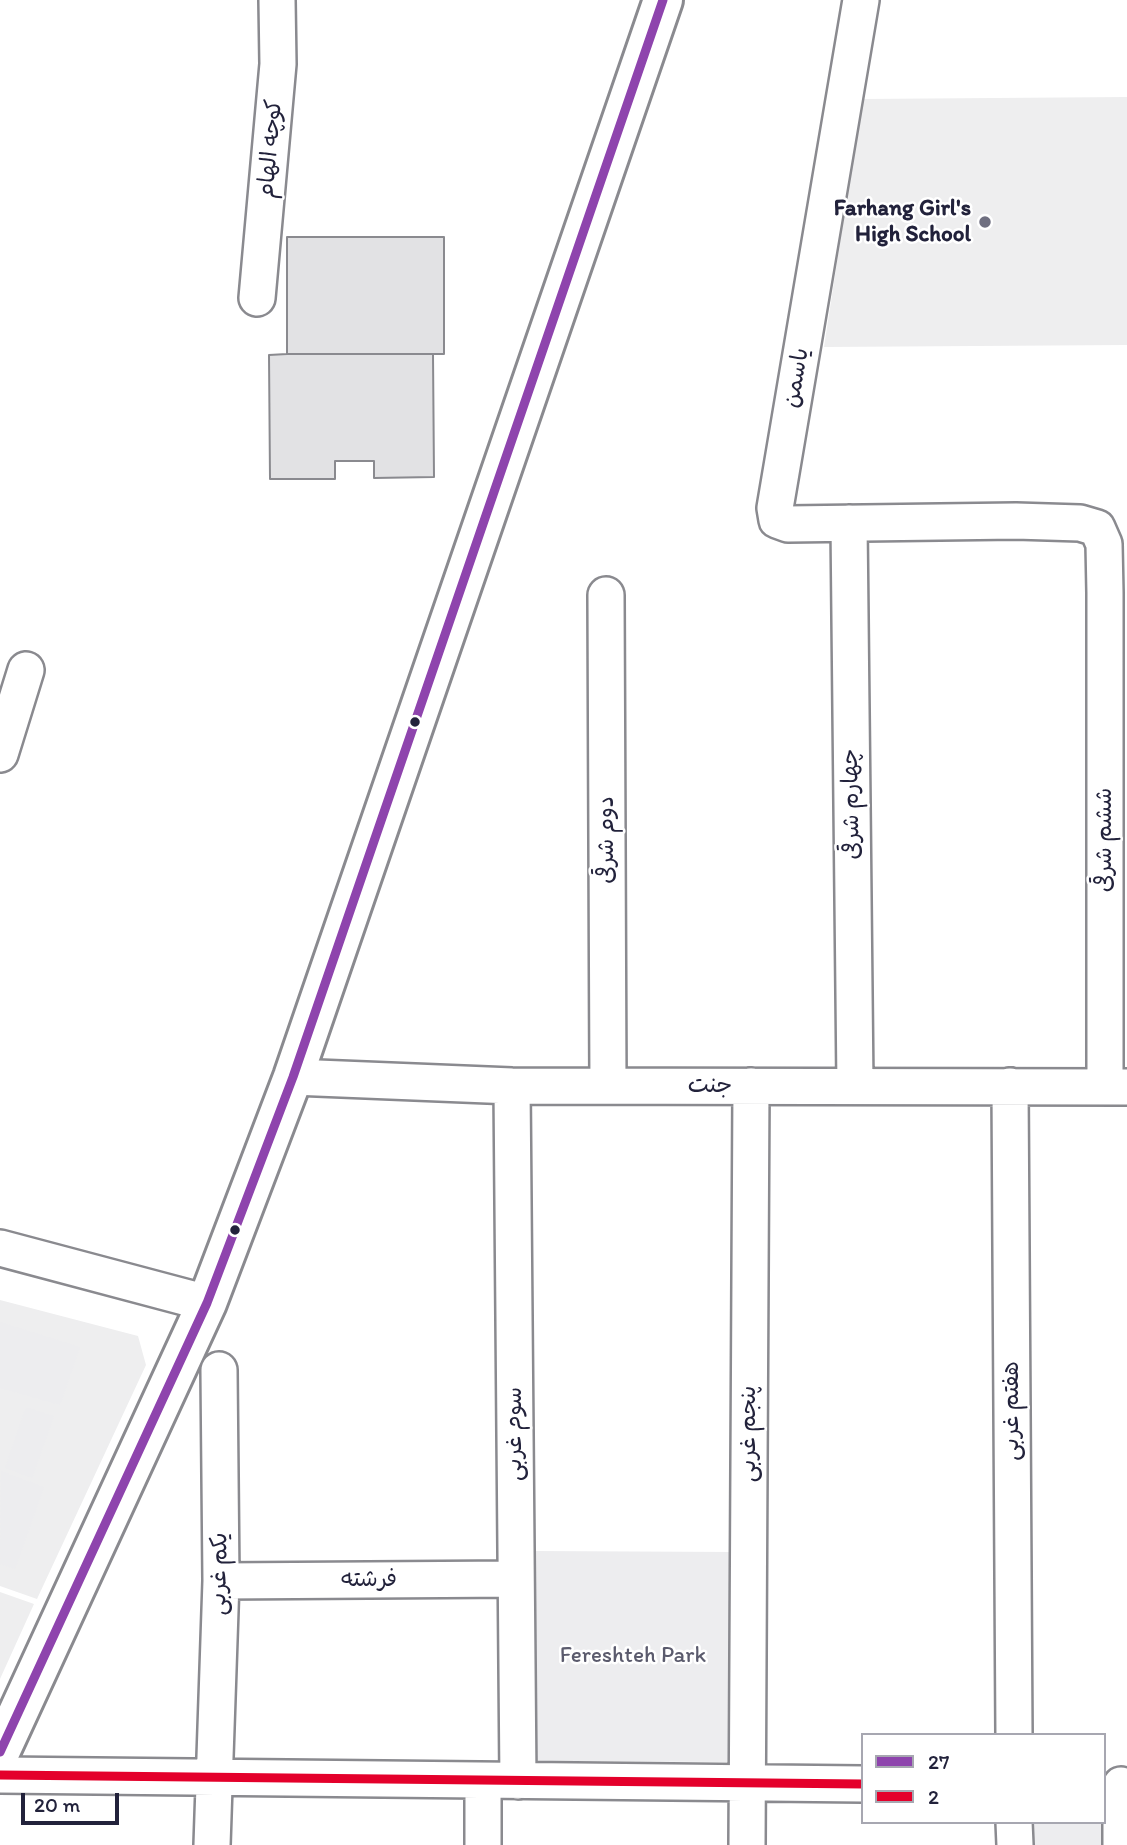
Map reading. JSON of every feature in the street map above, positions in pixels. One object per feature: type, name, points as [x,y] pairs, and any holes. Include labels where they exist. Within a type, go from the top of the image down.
[{"type":"main road","points":[[0,1752],[207,1303],[293,1077],[663,0]]},
{"type":"street","name":"کوچه الهام","points":[[257,298],[278,64],[277,0]]},
{"type":"street","name":"یاسمن","points":[[861,0],[775,508],[777,520],[788,524],[1016,521]]},
{"type":"street","name":"ششم شرقی","points":[[1016,521],[1080,523],[1097,528],[1104,544],[1116,1086]]},
{"type":"street","name":"چهارم شرقی","points":[[849,523],[855,1086]]},
{"type":"street","name":"دوم شرقی","points":[[606,595],[608,1086]]},
{"type":"street","points":[[0,754],[26,670]]},
{"type":"street","name":"جنت","points":[[293,1077],[513,1086],[1116,1086]]},
{"type":"street","name":"سوم غربی","points":[[513,1086],[518,1781]]},
{"type":"street","name":"پنجم غربی","points":[[747,1845],[751,1086]]},
{"type":"street","name":"هفتم غربی","points":[[1010,1086],[1014,1733]]},
{"type":"street","points":[[0,1248],[207,1303]]},
{"type":"street","name":"یکم غربی","points":[[212,1845],[221,1581],[219,1370]]},
{"type":"street","name":"فرشته","points":[[221,1581],[516,1579]]},
{"type":"street","points":[[0,1775],[861,1784]]},
{"type":"street","points":[[483,1781],[483,1845]]},
{"type":"street","points":[[1117,1785],[1121,1845]]},
{"type":"street","points":[[1014,1824],[1015,1845]]},
{"type":"shaded area","name":"Farhang Girl's High School","points":[[1127,97],[1127,345],[824,347],[862,99]]},
{"type":"shaded area","points":[[0,1300],[138,1336],[146,1365],[37,1599],[0,1586]]},
{"type":"shaded area","points":[[0,1592],[34,1604],[0,1679]]},
{"type":"green space","points":[[0,1322],[80,1347],[60,1405],[0,1388]]},
{"type":"green space","points":[[26,1407],[54,1416],[32,1478],[5,1468]]},
{"type":"green space","points":[[1,1471],[44,1487],[15,1569],[0,1564]]},
{"type":"green space","name":"Fereshteh Park","points":[[533,1551],[735,1552],[734,1762],[532,1761]]},
{"type":"green space","points":[[1030,1824],[1103,1824],[1103,1845],[1030,1845]]},
{"type":"building","points":[[287,237],[444,237],[444,354],[287,354]]},
{"type":"building","points":[[433,354],[434,477],[374,478],[374,461],[335,461],[335,479],[270,479],[269,355]]},
{"type":"transit line","name":"27","points":[[0,1752],[207,1303],[293,1077],[663,0]]},
{"type":"transit line","name":"2","points":[[0,1775],[861,1784]]},
{"type":"place","name":"Farhang Girl's High School","points":[[985,222]]}]
